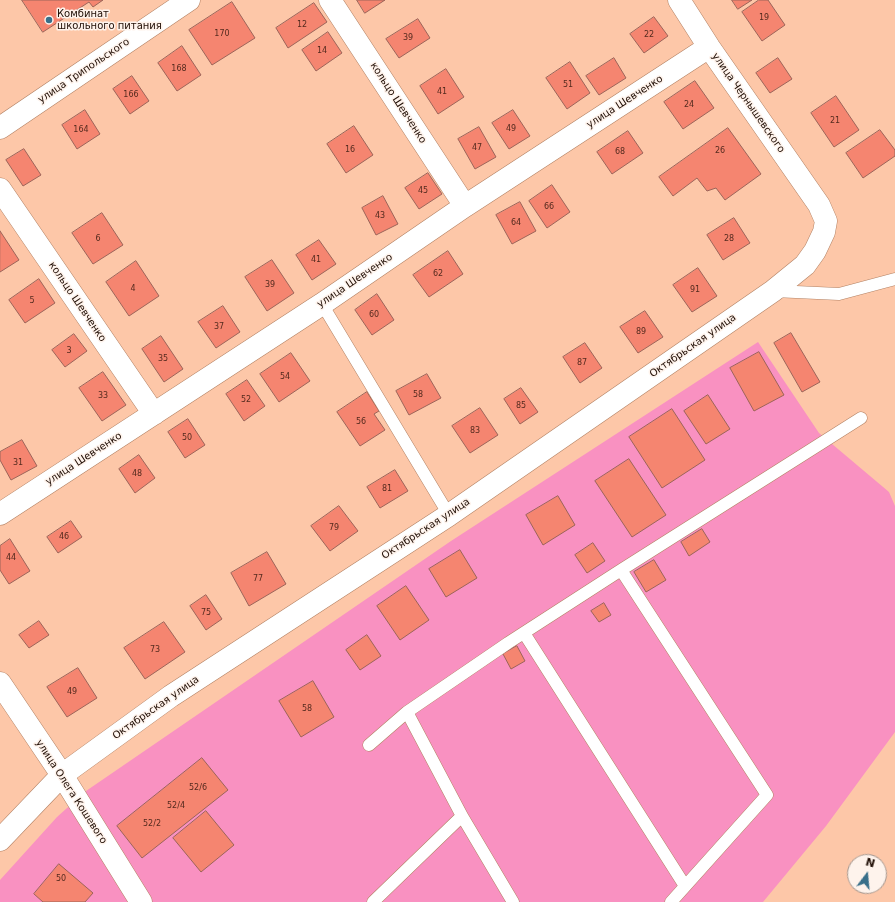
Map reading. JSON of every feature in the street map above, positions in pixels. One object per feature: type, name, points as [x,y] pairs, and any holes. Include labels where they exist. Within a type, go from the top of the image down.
[{"type":"street","name":"улица Трипольского","points":[[0,128],[189,0]]},
{"type":"street","name":"кольцо Шевченко","points":[[330,0],[465,206]]},
{"type":"street","name":"улица Чернышевского","points":[[678,0],[819,205]]},
{"type":"street","name":"улица Шевченко","points":[[0,514],[322,304],[465,206],[709,46]]},
{"type":"street","name":"кольцо Шевченко","points":[[0,189],[154,414]]},
{"type":"street","name":"Октябрьская улица","points":[[0,840],[62,775],[170,696],[449,515],[773,291],[805,265],[815,251],[824,232],[826,220],[819,205]]},
{"type":"street","name":"улица Олега Кошевого","points":[[0,683],[62,775],[141,902]]},
{"type":"lane","points":[[773,291],[839,294],[895,279]]},
{"type":"lane","points":[[322,304],[449,515]]},
{"type":"lane","points":[[369,745],[407,712],[524,633],[861,418]]},
{"type":"lane","points":[[621,570],[767,795],[670,902]]},
{"type":"lane","points":[[524,633],[685,886]]},
{"type":"lane","points":[[407,712],[462,816],[513,902]]},
{"type":"lane","points":[[373,902],[462,816]]},
{"type":"shaded area","points":[[758,342],[819,433],[889,492],[895,506],[895,732],[826,826],[763,902],[0,902],[0,880],[57,817],[86,791],[451,541]]},
{"type":"building","name":"Комбинат школьного питания","points":[[22,0],[103,0],[93,7],[89,2],[43,32]]},
{"type":"building","points":[[357,0],[385,0],[365,13]]},
{"type":"building","points":[[732,0],[752,0],[738,9]]},
{"type":"building","points":[[759,0],[768,0],[785,25],[762,41],[742,12]]},
{"type":"building","points":[[232,2],[255,38],[212,65],[189,30]]},
{"type":"building","points":[[314,3],[327,22],[288,48],[276,28]]},
{"type":"building","points":[[654,17],[668,36],[644,53],[630,34]]},
{"type":"building","points":[[418,19],[430,38],[399,58],[386,39]]},
{"type":"building","points":[[328,32],[342,53],[316,71],[302,50]]},
{"type":"building","points":[[182,46],[201,75],[177,91],[158,63]]},
{"type":"building","points":[[614,58],[626,78],[599,95],[586,76]]},
{"type":"building","points":[[778,58],[792,79],[770,93],[756,73]]},
{"type":"building","points":[[570,62],[590,93],[567,109],[546,78]]},
{"type":"building","points":[[446,69],[464,97],[438,114],[420,86]]},
{"type":"building","points":[[132,76],[149,101],[130,114],[113,89]]},
{"type":"building","points":[[695,81],[714,108],[683,129],[664,102]]},
{"type":"building","points":[[836,96],[859,130],[834,147],[811,113]]},
{"type":"building","points":[[85,110],[100,134],[77,149],[62,125]]},
{"type":"building","points":[[513,110],[530,136],[509,149],[492,123]]},
{"type":"building","points":[[354,126],[373,155],[346,173],[327,144]]},
{"type":"building","points":[[479,127],[496,157],[475,169],[458,139]]},
{"type":"building","points":[[728,128],[761,174],[725,200],[716,188],[707,191],[697,178],[673,196],[659,177]]},
{"type":"building","points":[[880,130],[895,150],[895,156],[863,178],[846,153]]},
{"type":"building","points":[[628,131],[643,153],[612,174],[597,152]]},
{"type":"building","points":[[24,149],[41,175],[23,186],[6,160]]},
{"type":"building","points":[[428,173],[442,194],[419,209],[405,188]]},
{"type":"building","points":[[552,185],[570,212],[547,228],[529,201]]},
{"type":"building","points":[[383,196],[398,224],[376,235],[362,208]]},
{"type":"building","points":[[520,202],[536,231],[512,244],[496,215]]},
{"type":"building","points":[[102,213],[123,245],[93,264],[72,233]]},
{"type":"building","points":[[734,218],[750,243],[723,260],[707,235]]},
{"type":"building","points":[[0,231],[19,260],[0,272]]},
{"type":"building","points":[[319,240],[336,264],[312,280],[296,255]]},
{"type":"building","points":[[448,251],[463,274],[429,297],[413,275]]},
{"type":"building","points":[[272,260],[294,293],[267,311],[245,277]]},
{"type":"building","points":[[136,261],[159,296],[129,316],[106,282]]},
{"type":"building","points":[[698,268],[717,296],[692,312],[673,285]]},
{"type":"building","points":[[39,279],[55,303],[25,323],[9,300]]},
{"type":"building","points":[[377,294],[394,320],[372,335],[355,310]]},
{"type":"building","points":[[223,306],[240,332],[216,348],[198,322]]},
{"type":"building","points":[[645,311],[663,337],[638,353],[620,327]]},
{"type":"building","points":[[791,333],[820,382],[802,392],[774,343]]},
{"type":"building","points":[[74,334],[87,351],[65,367],[52,350]]},
{"type":"building","points":[[161,336],[183,369],[164,382],[142,349]]},
{"type":"building","points":[[585,343],[602,368],[580,383],[563,357]]},
{"type":"building","points":[[759,352],[784,395],[754,411],[730,368]]},
{"type":"building","points":[[291,353],[310,381],[279,402],[260,374]]},
{"type":"building","points":[[103,372],[126,405],[102,421],[79,388]]},
{"type":"building","points":[[427,374],[441,398],[409,415],[396,391]]},
{"type":"building","points":[[247,380],[265,406],[244,421],[226,394]]},
{"type":"building","points":[[521,388],[538,412],[520,424],[504,399]]},
{"type":"building","points":[[367,392],[379,411],[374,414],[385,430],[360,446],[337,412]]},
{"type":"building","points":[[708,395],[730,429],[706,444],[684,411]]},
{"type":"building","points":[[480,408],[498,435],[470,453],[452,426]]},
{"type":"building","points":[[672,409],[705,460],[662,488],[629,437]]},
{"type":"building","points":[[188,419],[205,445],[185,458],[168,432]]},
{"type":"building","points":[[22,440],[37,466],[11,480],[0,460],[0,452]]},
{"type":"building","points":[[139,455],[155,478],[135,493],[119,469]]},
{"type":"building","points":[[629,459],[666,515],[632,537],[595,481]]},
{"type":"building","points":[[395,470],[408,491],[380,508],[367,487]]},
{"type":"building","points":[[558,496],[575,525],[543,545],[526,515]]},
{"type":"building","points":[[339,506],[358,531],[330,551],[311,526]]},
{"type":"building","points":[[71,521],[82,537],[58,553],[47,537]]},
{"type":"building","points":[[702,529],[710,542],[689,556],[681,542]]},
{"type":"building","points":[[10,539],[30,571],[9,584],[0,570],[0,546]]},
{"type":"building","points":[[593,543],[605,561],[587,573],[575,555]]},
{"type":"building","points":[[460,550],[477,578],[446,597],[429,569]]},
{"type":"building","points":[[267,552],[286,584],[249,606],[231,573]]},
{"type":"building","points":[[654,560],[666,580],[646,592],[634,572]]},
{"type":"building","points":[[406,586],[429,620],[400,640],[377,606]]},
{"type":"building","points":[[206,595],[222,619],[206,630],[190,606]]},
{"type":"building","points":[[604,603],[611,615],[599,622],[591,611]]},
{"type":"building","points":[[39,621],[49,635],[29,648],[19,635]]},
{"type":"building","points":[[164,622],[185,652],[145,679],[124,648]]},
{"type":"building","points":[[367,635],[381,656],[360,670],[346,650]]},
{"type":"building","points":[[517,646],[525,661],[511,669],[503,654]]},
{"type":"building","points":[[78,668],[97,698],[67,717],[47,687]]},
{"type":"building","points":[[313,681],[334,717],[301,737],[279,701]]},
{"type":"building","points":[[202,758],[228,790],[142,858],[117,826]]},
{"type":"building","points":[[206,811],[234,845],[201,872],[173,838]]},
{"type":"building","points":[[59,864],[93,893],[85,902],[43,902],[34,894]]},
{"type":"place","name":"Комбинат школьного питания","points":[[49,20]]}]
